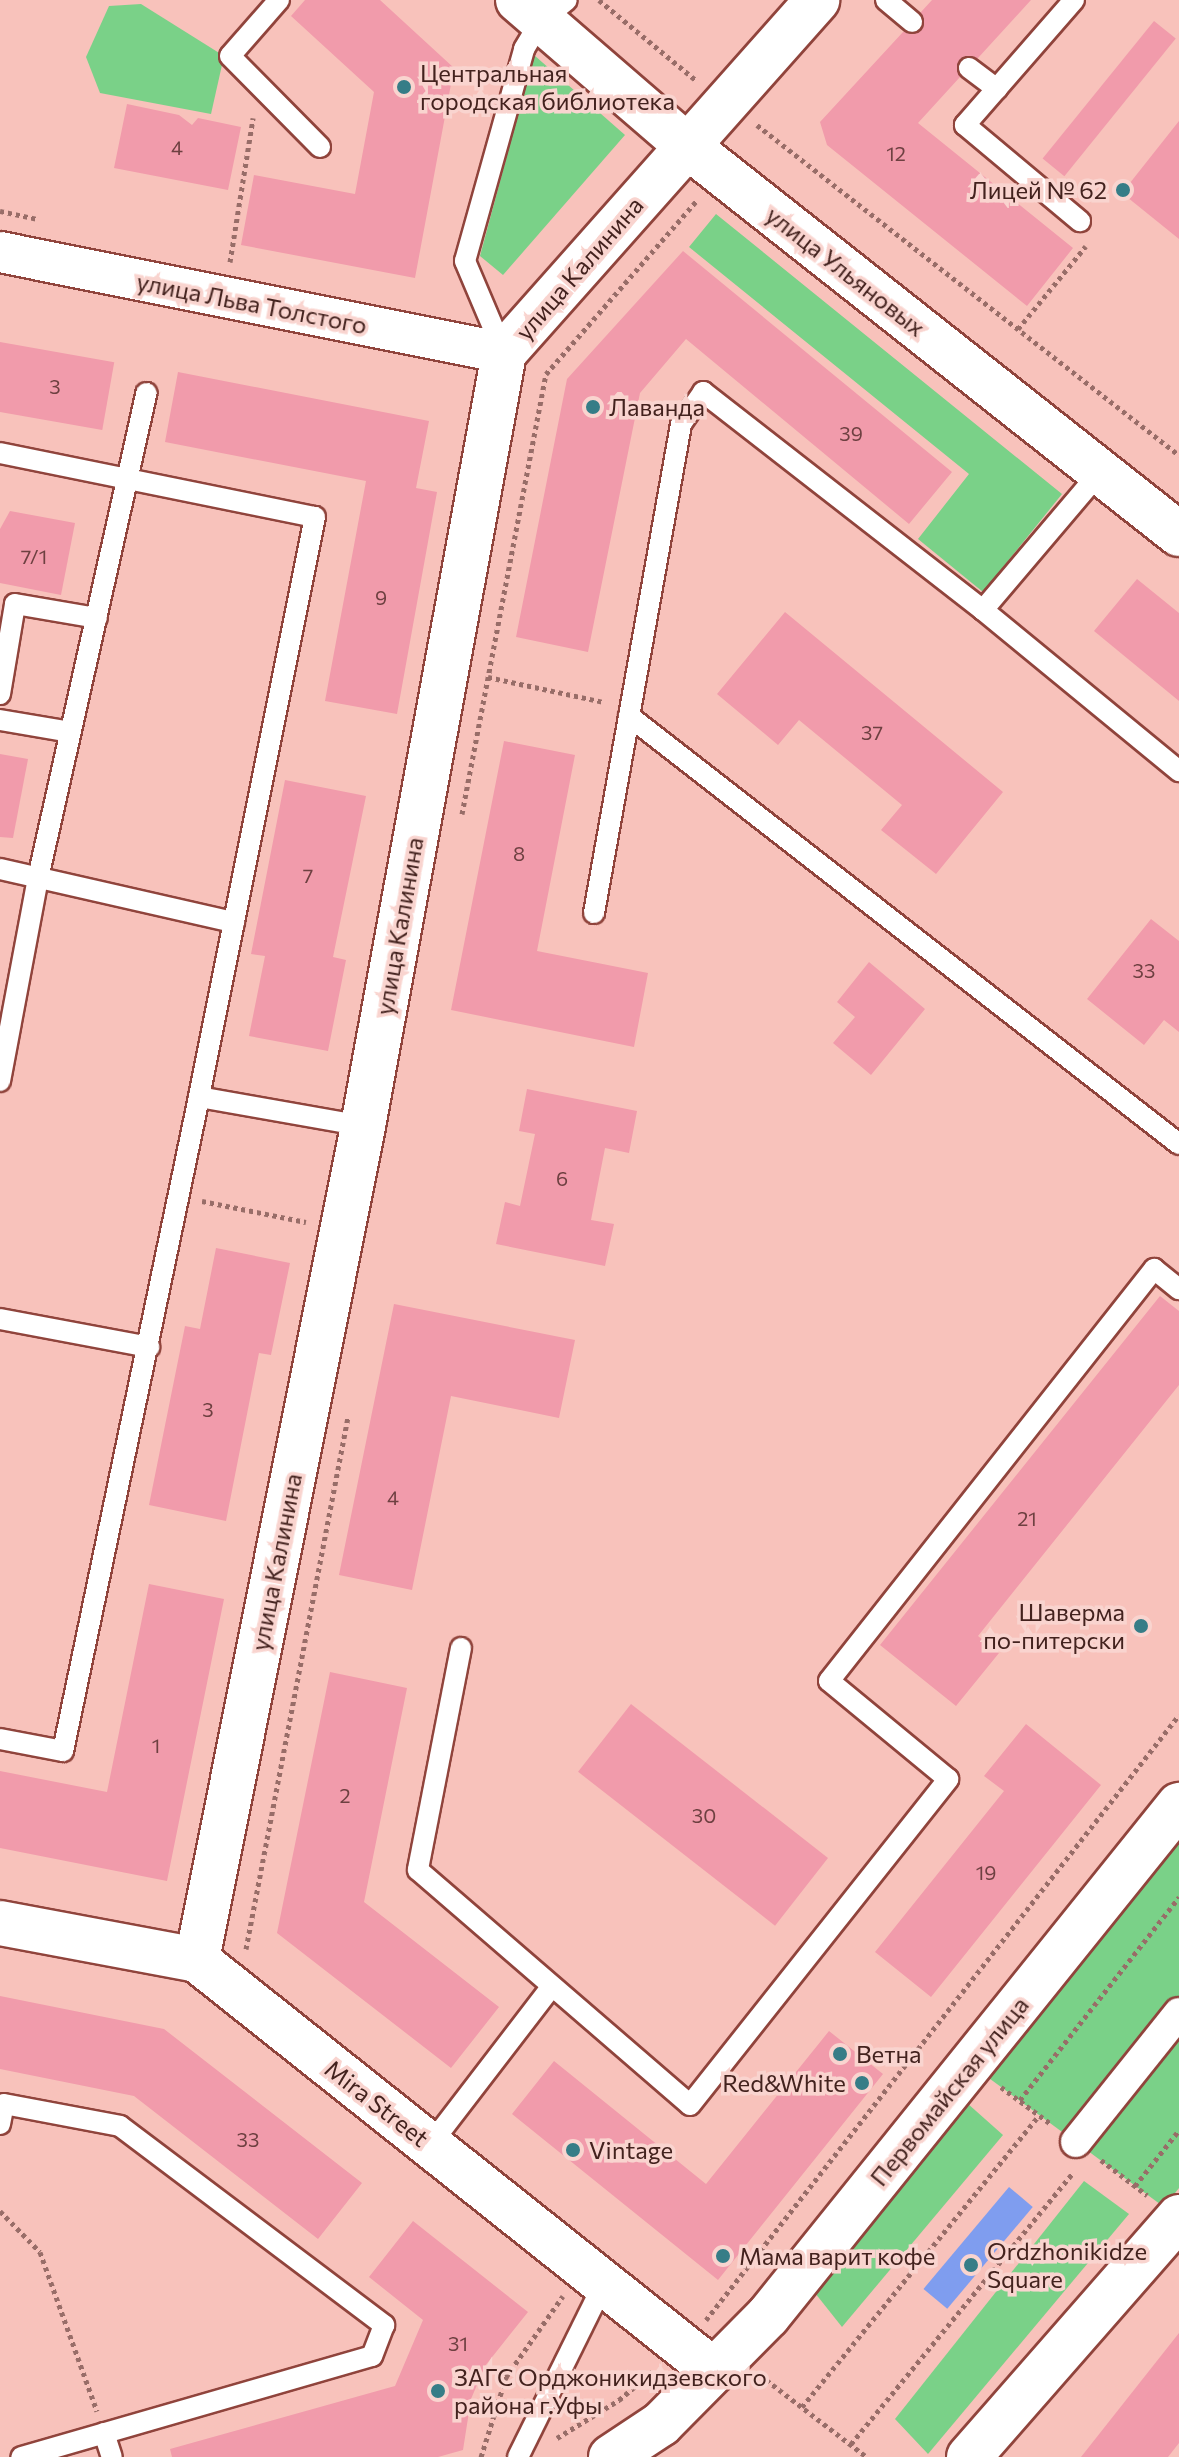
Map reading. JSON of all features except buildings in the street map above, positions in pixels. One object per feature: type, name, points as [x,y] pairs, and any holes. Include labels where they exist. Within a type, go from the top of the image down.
[{"type":"street","name":"улица Калинина","points":[[197,1960],[363,1126],[504,353],[703,158],[726,101],[817,0]]},
{"type":"street","name":"улица Ульяновых","points":[[542,7],[703,158],[1179,534]]},
{"type":"street","name":"улица Льва Толстого","points":[[0,252],[504,353]]},
{"type":"street","name":"Первомайская улица","points":[[611,2457],[661,2424],[715,2350],[768,2316],[1179,1805]]},
{"type":"street","name":"Mira Street","points":[[0,1923],[197,1960],[430,2145],[587,2285],[715,2350]]},
{"type":"street","points":[[1082,2153],[1179,2013]]},
{"type":"street","points":[[969,2457],[1166,2208]]},
{"type":"lane","points":[[279,0],[230,56],[320,147]]},
{"type":"lane","points":[[886,0],[912,22]]},
{"type":"lane","points":[[1074,0],[965,125],[1080,221]]},
{"type":"lane","points":[[504,353],[465,261],[524,49],[542,7]]},
{"type":"lane","points":[[969,68],[997,89]]},
{"type":"lane","points":[[594,913],[681,424],[703,392],[983,610],[1179,771]]},
{"type":"lane","points":[[0,1081],[38,878],[146,393]]},
{"type":"lane","points":[[0,453],[315,517],[180,1197],[63,1751],[0,1739]]},
{"type":"lane","points":[[983,610],[1100,472]]},
{"type":"lane","points":[[0,694],[15,604],[97,618]]},
{"type":"lane","points":[[629,716],[1179,1144]]},
{"type":"lane","points":[[0,720],[70,732]]},
{"type":"lane","points":[[0,869],[234,922]]},
{"type":"lane","points":[[199,1097],[363,1126]]},
{"type":"lane","points":[[461,1648],[418,1870],[690,2105],[948,1779],[829,1681],[1154,1269],[1179,1289]]},
{"type":"lane","points":[[0,1319],[149,1347]]},
{"type":"lane","points":[[430,2145],[552,1986]]},
{"type":"lane","points":[[0,2124],[4,2104],[120,2126],[384,2325],[372,2356],[21,2457]]},
{"type":"lane","points":[[519,2455],[587,2285]]},
{"type":"lane","points":[[104,2433],[112,2457]]},
{"type":"path","points":[[599,0],[1179,455]]},
{"type":"path","points":[[229,263],[258,85]]},
{"type":"path","points":[[462,818],[546,374],[703,158]]},
{"type":"path","points":[[1018,329],[1097,232],[1080,221]]},
{"type":"path","points":[[488,677],[585,695],[629,716]]},
{"type":"path","points":[[180,1197],[311,1223]]},
{"type":"path","points":[[245,1958],[349,1411]]},
{"type":"path","points":[[867,2457],[802,2407],[715,2350],[932,2031],[1179,1715]]},
{"type":"path","points":[[802,2407],[1039,2115],[1020,2100],[1179,1897]]},
{"type":"path","points":[[932,2031],[939,2037]]},
{"type":"path","points":[[1135,2186],[1179,2130]]},
{"type":"path","points":[[851,2444],[1082,2153],[1166,2208]]},
{"type":"path","points":[[0,2211],[40,2252],[104,2433]]},
{"type":"path","points":[[481,2457],[506,2377],[587,2285]]},
{"type":"path","points":[[519,2455],[568,2434],[661,2365]]},
{"type":"green space","points":[[141,4],[224,56],[211,114],[100,93],[86,57],[109,6]]},
{"type":"green space","points":[[534,55],[625,135],[503,275],[480,256]]},
{"type":"green space","points":[[716,214],[1062,494],[983,592],[918,539],[969,474],[689,247]]},
{"type":"green space","points":[[1179,1829],[1179,2188],[1164,2207],[982,2073]]},
{"type":"green space","points":[[967,2103],[1003,2135],[842,2327],[815,2293]]},
{"type":"green space","points":[[1084,2181],[1129,2214],[928,2454],[895,2419]]},
{"type":"water","points":[[1009,2187],[1033,2207],[947,2309],[924,2289]]},
{"type":"place","name":"Центральная городская библиотека","points":[[404,87]]},
{"type":"place","name":"Лицей № 62","points":[[1123,190]]},
{"type":"place","name":"Лаванда","points":[[593,407]]},
{"type":"place","name":"Шаверма по-питерски","points":[[1141,1626]]},
{"type":"place","name":"Ветна","points":[[840,2054]]},
{"type":"place","name":"Red&White","points":[[862,2083]]},
{"type":"place","name":"Vintage","points":[[573,2150]]},
{"type":"place","name":"Мама варит кофе","points":[[723,2256]]},
{"type":"place","name":"Ordzhonikidze Square","points":[[971,2265]]},
{"type":"place","name":"ЗАГС Орджоникидзевского района г.Уфы","points":[[438,2391]]}]
